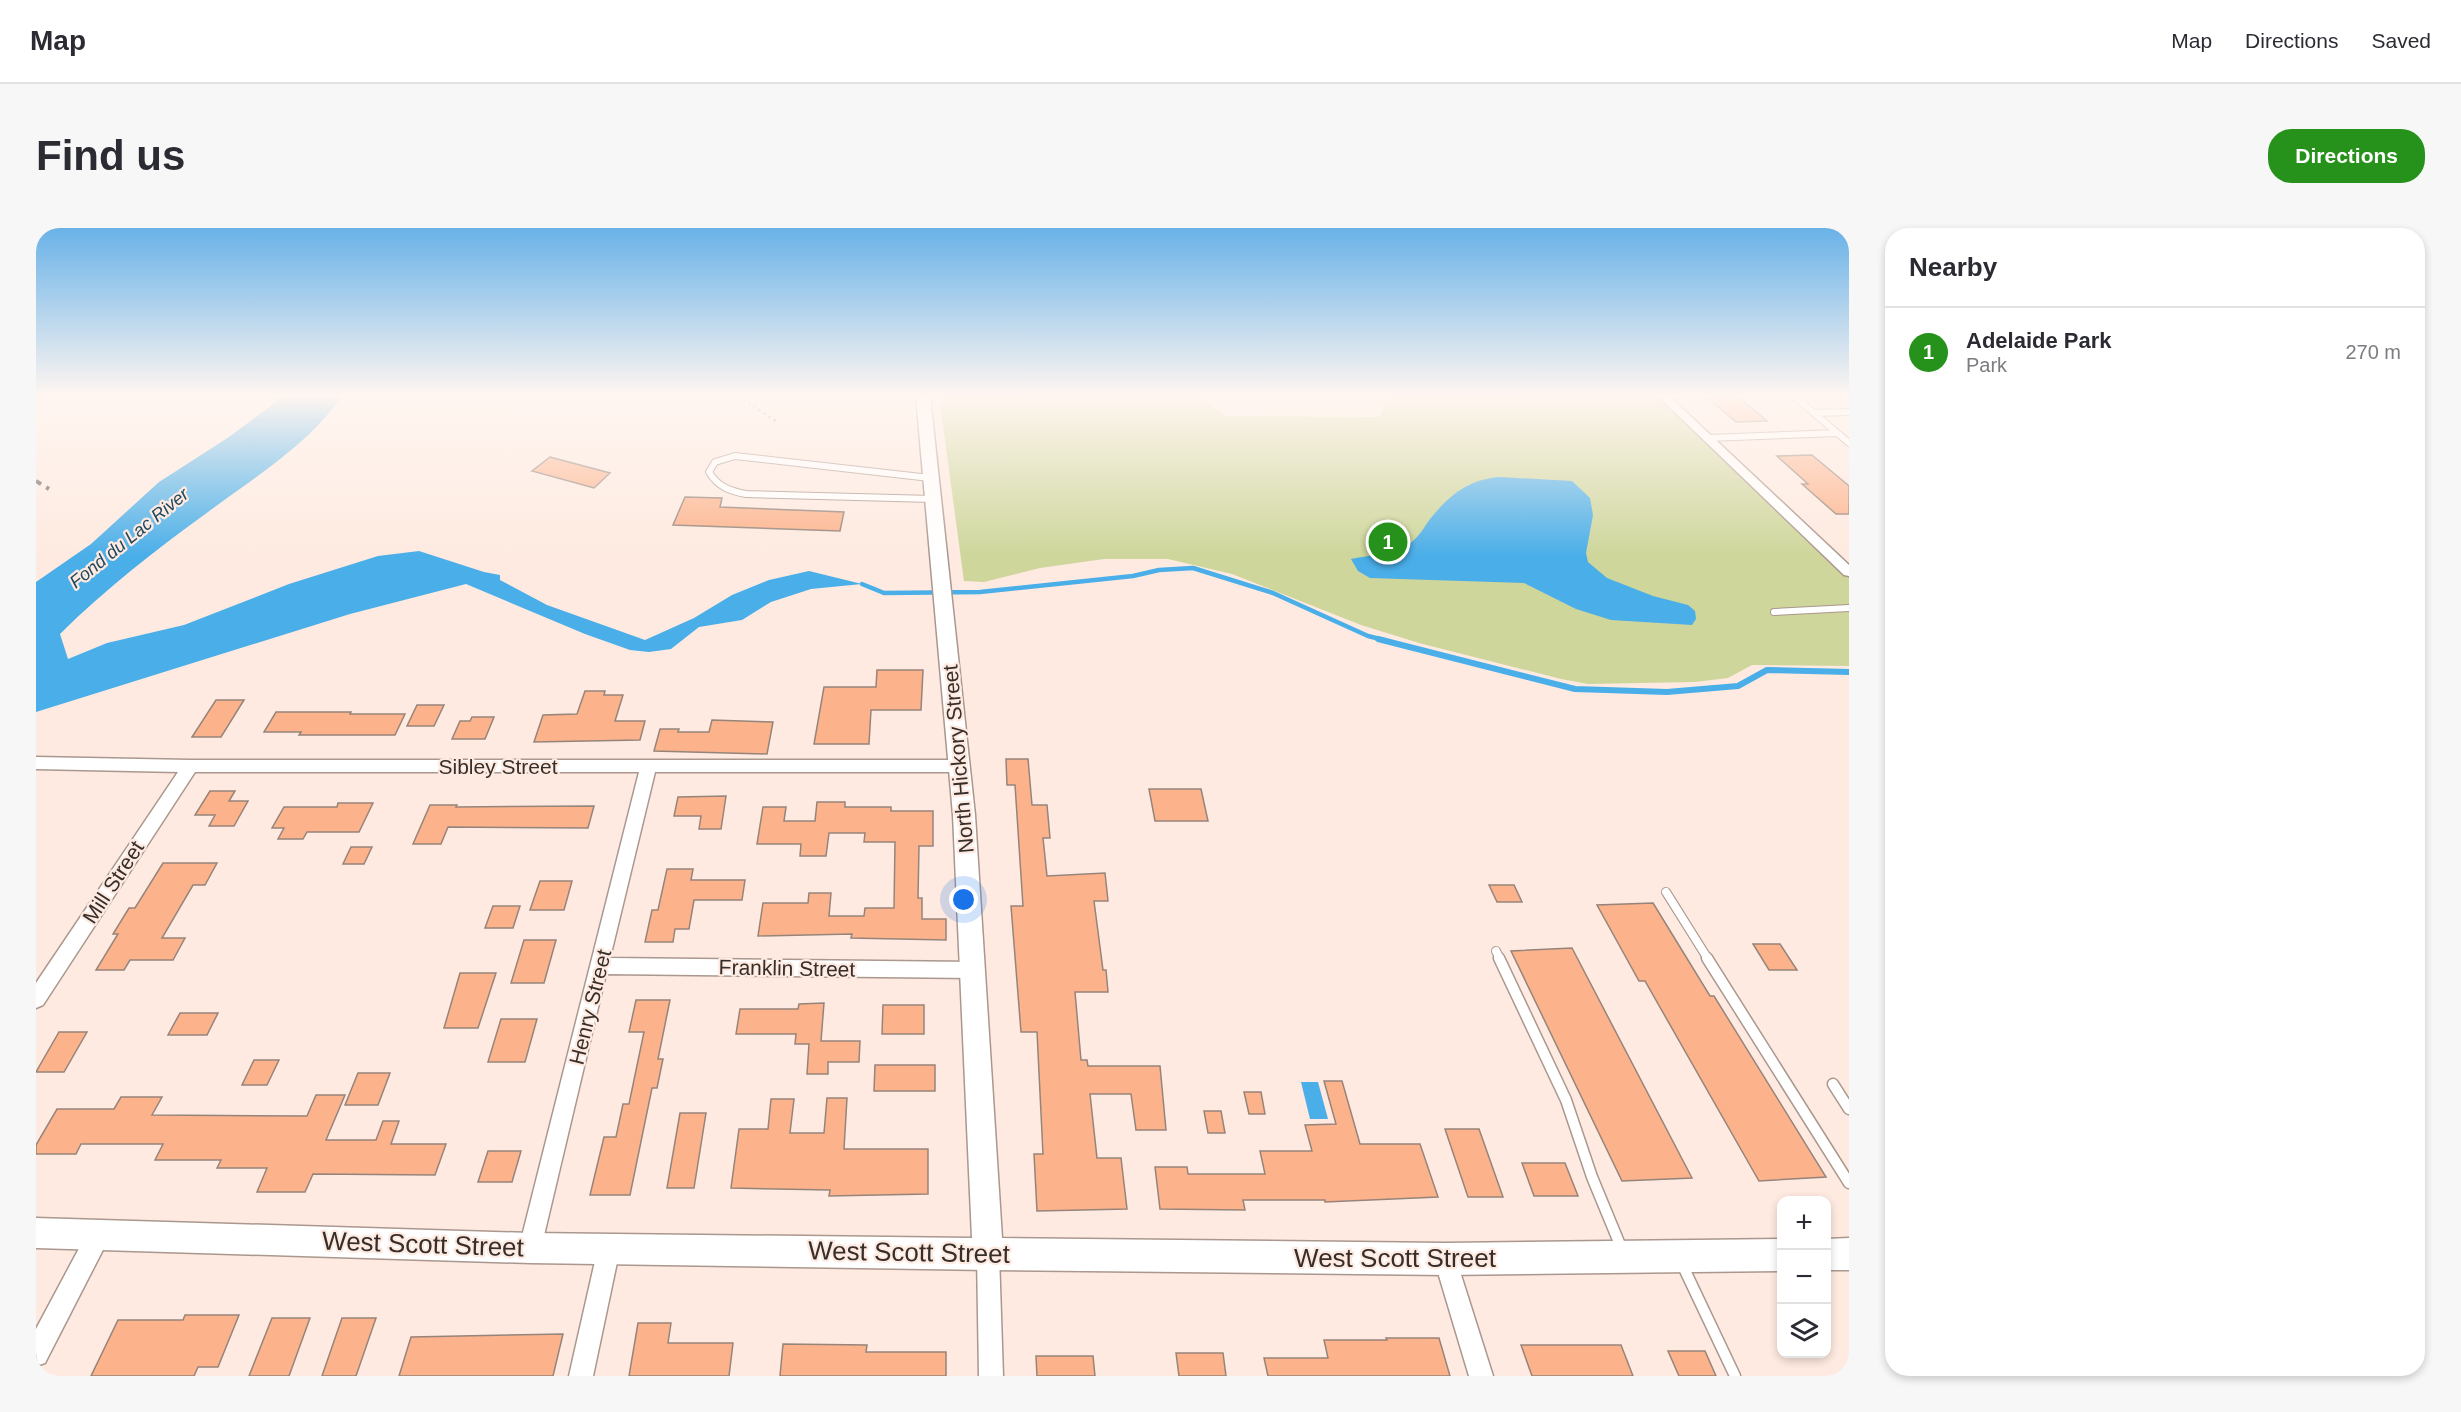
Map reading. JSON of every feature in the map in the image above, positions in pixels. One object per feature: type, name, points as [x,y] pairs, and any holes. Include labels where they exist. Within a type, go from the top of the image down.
[{"type":"main road","name":"North Hickory Street","points":[[928,450],[959,766],[974,970],[988,1254]]},
{"type":"main road","name":"West Scott Street","points":[[36,1233],[530,1248],[988,1254],[1445,1259],[1777,1255]]},
{"type":"main road","points":[[1831,1254],[1849,1254]]},
{"type":"street","points":[[1720,450],[1849,572]]},
{"type":"street","name":"Sibley Street","points":[[36,763],[190,766],[959,766]]},
{"type":"street","name":"Mill Street","points":[[36,999],[190,766]]},
{"type":"street","name":"Henry Street","points":[[530,1248],[648,766]]},
{"type":"street","name":"Franklin Street","points":[[600,966],[974,970]]},
{"type":"street","points":[[36,1354],[99,1234]]},
{"type":"street","points":[[581,1376],[609,1248]]},
{"type":"street","name":"North Hickory Street","points":[[988,1254],[991,1376]]},
{"type":"street","points":[[1445,1259],[1481,1376]]},
{"type":"lane","points":[[930,478],[735,456],[715,462],[709,472],[720,486],[730,491],[746,494],[932,499]]},
{"type":"lane","points":[[1773,612],[1849,608]]},
{"type":"lane","points":[[1666,892],[1849,1182]]},
{"type":"lane","points":[[1496,951],[1566,1100],[1592,1177],[1625,1257]]},
{"type":"lane","points":[[1833,1084],[1849,1109]]},
{"type":"lane","points":[[1678,1256],[1735,1376]]},
{"type":"green space","points":[[946,450],[1720,450],[1849,572],[1849,666],[1752,665],[1728,678],[1695,682],[1588,684],[1419,643],[1361,625],[1232,574],[1168,559],[1104,559],[1040,568],[984,582],[964,581]]},
{"type":"water","name":"Fond du Lac River","points":[[209,450],[291,450],[151,555],[77,617],[60,634],[68,659],[107,643],[184,625],[289,584],[378,556],[419,551],[500,575],[500,580],[547,605],[645,640],[694,618],[732,595],[769,580],[809,571],[862,584],[811,589],[771,602],[742,620],[699,627],[671,649],[649,652],[630,650],[585,634],[466,584],[350,614],[36,712],[36,582],[91,544],[159,482]]},
{"type":"water","points":[[1499,477],[1572,481],[1590,498],[1593,515],[1586,553],[1588,562],[1607,578],[1653,596],[1688,605],[1695,611],[1696,619],[1692,625],[1611,620],[1576,609],[1524,583],[1370,578],[1358,571],[1351,559],[1399,549],[1413,541],[1430,519],[1460,490],[1478,481]]},
{"type":"water","points":[[1301,1082],[1318,1082],[1328,1119],[1310,1119]]},
{"type":"building","points":[[1812,455],[1849,486],[1849,514],[1836,514],[1802,484],[1808,484],[1777,456]]},
{"type":"building","points":[[550,457],[610,473],[594,488],[532,471]]},
{"type":"building","points":[[685,497],[722,498],[720,507],[844,512],[840,531],[673,525]]},
{"type":"building","points":[[877,670],[923,670],[921,710],[871,710],[869,744],[814,744],[824,687],[876,687]]},
{"type":"building","points":[[585,691],[605,691],[604,695],[623,695],[615,721],[645,721],[640,740],[534,742],[543,715],[577,714]]},
{"type":"building","points":[[216,700],[244,700],[221,737],[192,737]]},
{"type":"building","points":[[417,705],[444,705],[434,726],[407,726]]},
{"type":"building","points":[[276,712],[405,714],[395,735],[299,735],[301,732],[264,732]]},
{"type":"building","points":[[472,717],[494,717],[485,739],[452,739],[460,721],[470,721]]},
{"type":"building","points":[[712,720],[773,722],[767,754],[654,751],[660,729],[679,729],[678,732],[709,732]]},
{"type":"building","points":[[1006,759],[1028,759],[1032,805],[1047,805],[1050,838],[1043,838],[1047,876],[1105,873],[1108,901],[1094,901],[1108,992],[1075,992],[1081,1060],[1087,1060],[1088,1066],[1160,1066],[1166,1130],[1136,1130],[1131,1094],[1090,1094],[1097,1158],[1121,1158],[1127,1209],[1037,1211],[1034,1154],[1043,1154],[1037,1032],[1021,1032],[1011,906],[1023,906],[1015,785],[1007,785]]},
{"type":"building","points":[[1149,789],[1201,789],[1208,821],[1155,821]]},
{"type":"building","points":[[210,791],[235,791],[229,801],[248,801],[234,826],[209,826],[215,815],[195,815]]},
{"type":"building","points":[[726,796],[721,829],[699,829],[701,816],[674,816],[678,797]]},
{"type":"building","points":[[817,802],[845,802],[845,807],[891,807],[891,811],[933,811],[933,846],[919,846],[918,898],[922,898],[922,919],[946,919],[946,940],[851,938],[852,934],[758,936],[763,903],[808,903],[809,893],[831,893],[829,916],[864,916],[865,908],[894,908],[895,842],[864,842],[865,833],[829,833],[826,856],[800,856],[801,844],[757,844],[763,807],[786,807],[784,821],[815,821]]},
{"type":"building","points":[[338,803],[373,803],[359,832],[307,832],[303,839],[278,839],[284,828],[272,828],[284,807],[337,807]]},
{"type":"building","points":[[430,805],[457,805],[456,807],[594,806],[588,828],[448,827],[441,844],[413,844]]},
{"type":"building","points":[[351,847],[372,847],[364,864],[343,864]]},
{"type":"building","points":[[163,863],[217,863],[205,885],[193,885],[162,938],[185,938],[173,960],[130,960],[124,970],[96,970],[118,934],[113,934],[129,908],[135,908]]},
{"type":"building","points":[[667,869],[693,869],[691,880],[745,880],[742,900],[694,900],[689,929],[675,929],[673,942],[645,942],[652,910],[658,910]]},
{"type":"building","points":[[540,881],[572,881],[564,910],[530,910]]},
{"type":"building","points":[[1489,885],[1514,885],[1522,902],[1497,902]]},
{"type":"building","points":[[1653,903],[1710,996],[1714,996],[1826,1177],[1759,1181],[1645,981],[1639,981],[1597,905]]},
{"type":"building","points":[[493,906],[520,906],[513,928],[485,928]]},
{"type":"building","points":[[524,940],[556,940],[544,983],[511,983]]},
{"type":"building","points":[[1753,944],[1780,944],[1797,970],[1769,970]]},
{"type":"building","points":[[1572,948],[1692,1178],[1622,1181],[1511,951]]},
{"type":"building","points":[[460,973],[496,973],[478,1028],[444,1028]]},
{"type":"building","points":[[636,1000],[670,1000],[658,1059],[663,1059],[657,1088],[652,1088],[630,1195],[590,1195],[604,1137],[616,1137],[623,1104],[629,1104],[644,1032],[629,1032]]},
{"type":"building","points":[[824,1003],[821,1041],[860,1041],[859,1062],[828,1062],[828,1074],[807,1074],[809,1044],[795,1044],[796,1034],[736,1034],[740,1009],[798,1009],[799,1004]]},
{"type":"building","points":[[883,1005],[924,1005],[924,1034],[882,1034]]},
{"type":"building","points":[[180,1013],[218,1013],[207,1035],[168,1035]]},
{"type":"building","points":[[501,1019],[537,1019],[525,1062],[488,1062]]},
{"type":"building","points":[[59,1032],[87,1032],[64,1072],[36,1072]]},
{"type":"building","points":[[254,1060],[279,1060],[267,1085],[242,1085]]},
{"type":"building","points":[[875,1065],[935,1065],[935,1091],[874,1091]]},
{"type":"building","points":[[358,1073],[390,1073],[378,1105],[345,1105]]},
{"type":"building","points":[[1324,1081],[1342,1081],[1360,1144],[1420,1144],[1438,1197],[1325,1202],[1325,1200],[1243,1200],[1245,1210],[1160,1209],[1155,1167],[1187,1167],[1188,1174],[1265,1174],[1260,1151],[1312,1151],[1305,1125],[1336,1124]]},
{"type":"building","points":[[1244,1092],[1261,1092],[1265,1114],[1249,1114]]},
{"type":"building","points":[[316,1095],[345,1095],[326,1140],[376,1140],[383,1121],[399,1121],[391,1144],[446,1144],[435,1175],[313,1174],[305,1192],[257,1192],[267,1168],[217,1168],[221,1160],[155,1160],[163,1144],[81,1144],[76,1154],[36,1154],[36,1145],[57,1109],[114,1109],[121,1097],[162,1097],[152,1115],[307,1116]]},
{"type":"building","points":[[827,1098],[847,1098],[844,1149],[928,1149],[928,1194],[829,1196],[830,1190],[731,1188],[739,1129],[768,1129],[771,1099],[794,1099],[790,1133],[824,1133]]},
{"type":"building","points":[[1204,1111],[1221,1111],[1225,1133],[1208,1133]]},
{"type":"building","points":[[680,1113],[706,1113],[694,1188],[667,1188]]},
{"type":"building","points":[[1445,1129],[1479,1129],[1503,1197],[1468,1197]]},
{"type":"building","points":[[488,1151],[521,1151],[512,1182],[478,1182]]},
{"type":"building","points":[[1522,1163],[1565,1163],[1578,1196],[1534,1196]]},
{"type":"building","points":[[185,1315],[239,1315],[218,1367],[198,1367],[194,1376],[91,1376],[118,1320],[183,1320]]},
{"type":"building","points":[[272,1318],[310,1318],[289,1376],[249,1376]]},
{"type":"building","points":[[342,1318],[376,1318],[356,1376],[322,1376]]},
{"type":"building","points":[[638,1323],[671,1323],[668,1343],[733,1343],[729,1376],[629,1376]]},
{"type":"building","points":[[563,1334],[553,1376],[399,1376],[411,1337]]},
{"type":"building","points":[[1386,1338],[1439,1338],[1450,1376],[1268,1376],[1264,1358],[1328,1358],[1324,1340],[1387,1340]]},
{"type":"building","points":[[783,1344],[867,1345],[866,1352],[946,1352],[946,1376],[780,1376]]},
{"type":"building","points":[[1521,1345],[1621,1345],[1633,1376],[1532,1376]]},
{"type":"building","points":[[1668,1351],[1705,1351],[1716,1376],[1679,1376]]},
{"type":"building","points":[[1176,1353],[1223,1353],[1226,1376],[1179,1376]]},
{"type":"building","points":[[1036,1356],[1093,1356],[1095,1376],[1037,1376]]},
{"type":"waterway","points":[[862,584],[884,593],[980,592],[1133,576],[1159,570],[1193,568],[1273,593],[1368,636],[1384,640]]},
{"type":"waterway","points":[[1378,639],[1575,689],[1667,692],[1738,686],[1767,670],[1849,672]]},
{"type":"railway","points":[[36,481],[49,489]]},
{"type":"place","name":"Adelaide Park","points":[[1388,542]]}]
